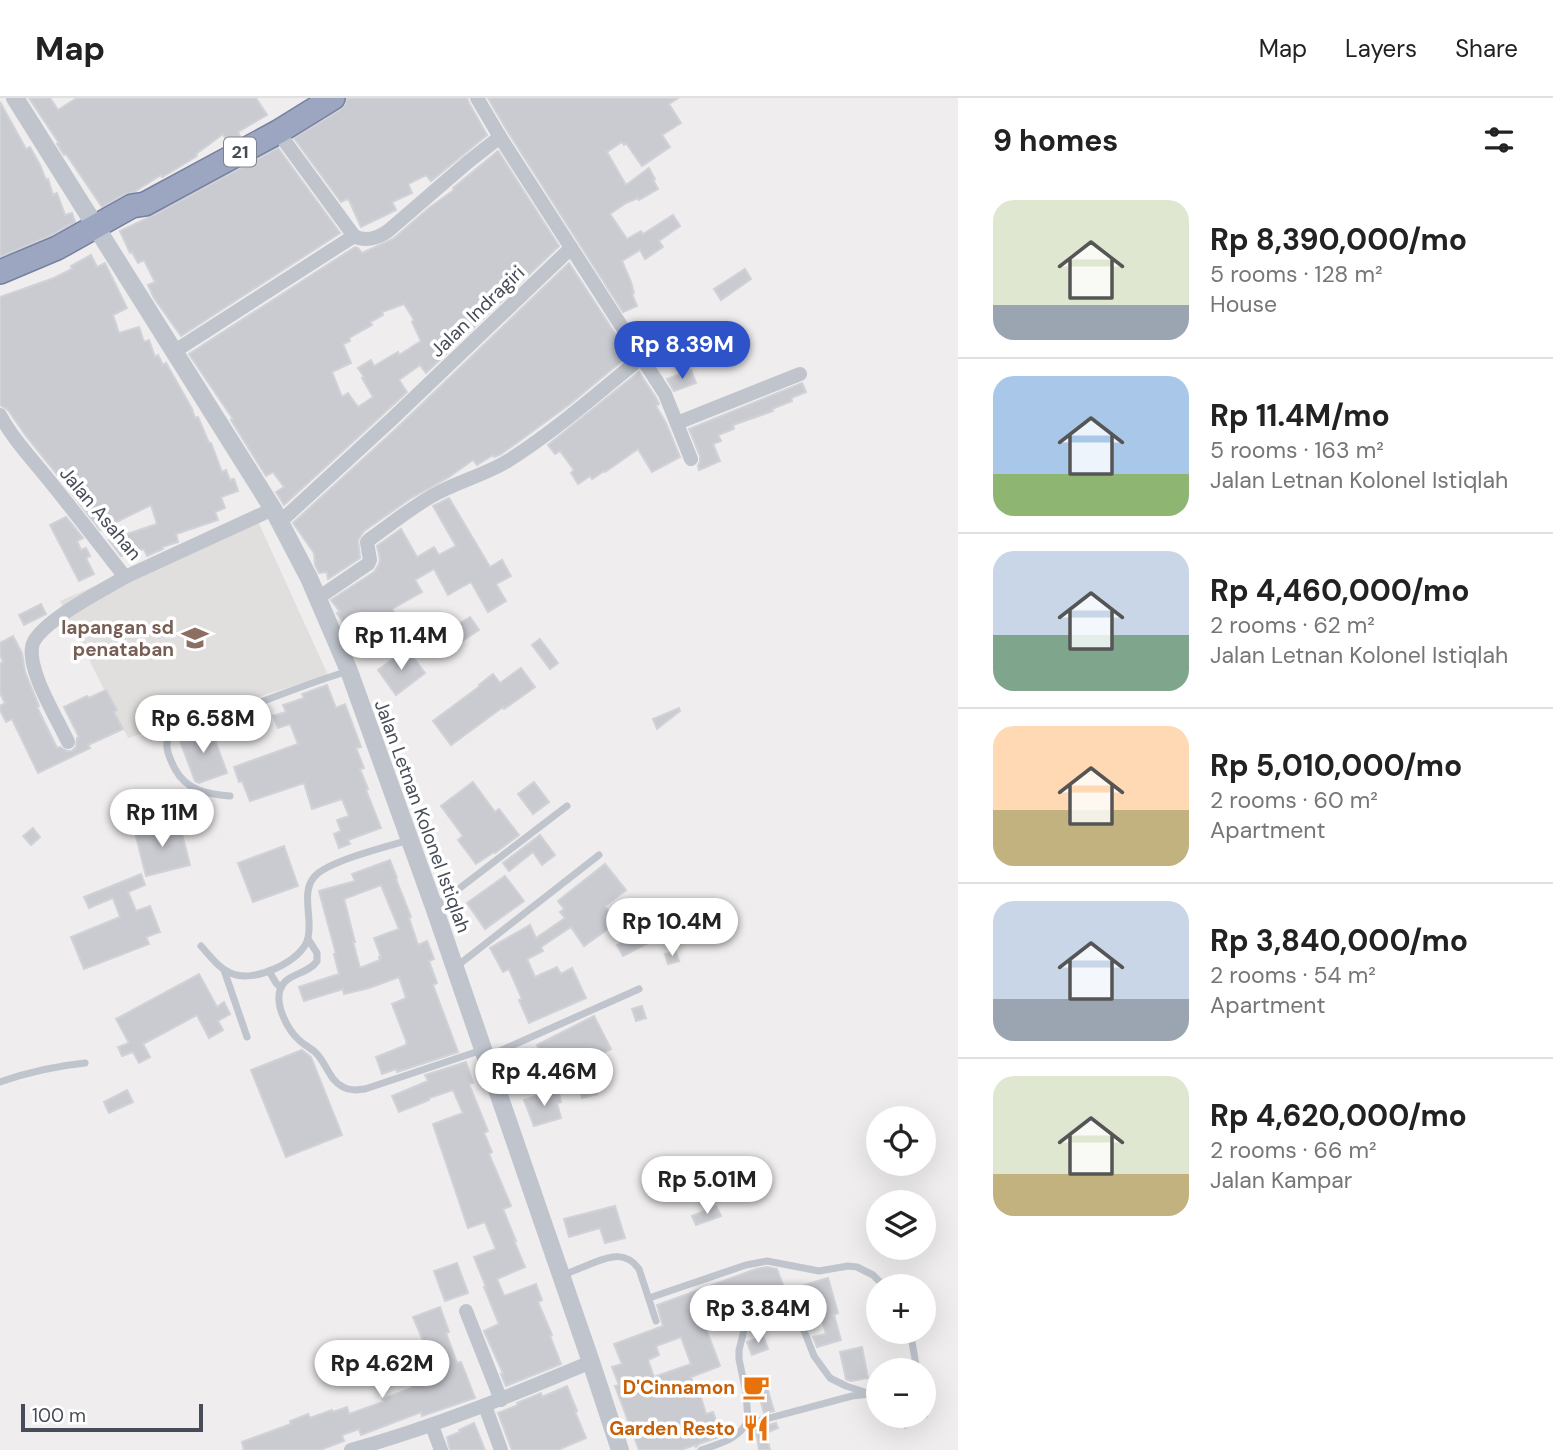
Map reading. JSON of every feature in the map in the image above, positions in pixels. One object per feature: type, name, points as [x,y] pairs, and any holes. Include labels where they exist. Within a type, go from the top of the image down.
[{"type":"highway","name":"21","points":[[0,287],[48,268],[75,253],[128,208],[145,204],[278,132],[333,98]]},
{"type":"highway","name":"21","points":[[0,272],[99,231]]},
{"type":"street","name":"Jalan Letnan Kolonel Istiqlah","points":[[15,98],[276,516],[318,598],[349,671],[434,907],[620,1450]]},
{"type":"street","points":[[477,98],[665,394],[691,459]]},
{"type":"street","points":[[278,132],[358,238]]},
{"type":"street","points":[[175,351],[358,238],[378,237],[388,231],[500,137]]},
{"type":"street","name":"Jalan Indragiri","points":[[276,516],[399,412],[571,248]]},
{"type":"street","points":[[318,598],[368,564],[370,560],[367,542],[370,539],[432,496],[507,461],[541,438],[642,357]]},
{"type":"street","points":[[677,423],[800,374]]},
{"type":"street","name":"Jalan Asahan","points":[[0,415],[19,445],[125,577],[276,516]]},
{"type":"street","points":[[68,742],[32,662],[32,645],[38,634],[52,621],[125,577]]},
{"type":"street","points":[[466,1311],[500,1400]]},
{"type":"street","points":[[351,1450],[432,1426],[591,1362]]},
{"type":"street","points":[[485,1406],[502,1450]]},
{"type":"street","points":[[432,1426],[442,1450]]},
{"type":"lane","points":[[230,796],[201,792],[185,783],[174,768],[167,749],[167,741],[171,735],[184,727],[349,671]]},
{"type":"lane","points":[[434,907],[567,806]]},
{"type":"lane","points":[[201,946],[224,969],[244,977],[269,971],[292,960],[304,948],[308,939],[309,884],[318,873],[330,865],[410,840]]},
{"type":"lane","points":[[454,969],[599,855]]},
{"type":"lane","points":[[308,939],[317,953],[317,961],[315,965],[288,979],[279,992],[280,1005],[292,1033],[318,1055],[334,1081],[349,1090],[373,1087],[484,1052],[502,1050],[639,989]]},
{"type":"lane","points":[[224,969],[247,1037]]},
{"type":"lane","points":[[269,971],[281,988]]},
{"type":"lane","points":[[0,1082],[57,1066],[85,1063]]},
{"type":"lane","points":[[561,1276],[611,1256],[625,1257],[639,1269],[656,1321]]},
{"type":"lane","points":[[649,1298],[746,1265],[766,1261],[811,1271],[857,1266],[871,1274]]},
{"type":"lane","points":[[701,1450],[721,1444],[741,1432],[747,1424],[746,1393],[739,1350],[744,1331],[753,1323],[793,1318],[803,1328],[814,1356],[830,1378],[866,1392]]},
{"type":"lane","points":[[747,1424],[852,1396],[866,1395]]},
{"type":"shaded area","name":"lapangan sd penataban","points":[[256,517],[328,675],[128,738],[60,601]]},
{"type":"building","points":[[29,98],[50,98],[58,110],[77,98],[256,98],[267,115],[238,132],[240,136],[228,143],[223,134],[196,154],[197,156],[176,169],[102,207],[66,154],[64,155]]},
{"type":"building","points":[[347,98],[467,98],[487,135],[431,181],[426,175],[408,184],[412,193],[392,202],[396,210],[361,227],[349,200],[341,202],[294,138],[340,110]]},
{"type":"building","points":[[488,98],[678,98],[669,104],[681,123],[662,135],[670,147],[642,166],[626,143],[624,145],[622,142],[607,152],[626,185],[649,168],[658,189],[639,200],[638,198],[626,203],[610,214],[627,239],[641,231],[643,234],[673,215],[680,226],[659,241],[663,247],[645,259],[640,250],[622,261],[637,306],[623,312]]},
{"type":"building","points":[[0,102],[26,149],[30,147],[46,180],[48,179],[53,195],[57,193],[65,215],[72,213],[75,222],[0,257]]},
{"type":"building","points":[[278,148],[340,233],[181,336],[154,298],[148,285],[155,282],[144,260],[138,263],[120,231]]},
{"type":"building","points":[[498,151],[559,246],[426,373],[420,365],[399,380],[407,392],[284,505],[276,492],[284,487],[273,472],[266,476],[231,420],[233,419],[189,354],[355,247],[362,253],[393,239],[454,190],[453,188]],"holes":[[[404,304],[414,320],[412,322],[421,341],[374,366],[371,360],[358,368],[373,397],[358,407],[348,393],[342,397],[332,372],[351,363],[343,344],[372,325],[370,322],[383,315],[382,312]]]},
{"type":"building","points":[[91,255],[97,267],[105,263],[127,308],[113,315],[119,333],[139,327],[144,342],[149,340],[155,357],[158,355],[163,365],[166,363],[195,418],[198,417],[222,472],[226,470],[230,480],[234,479],[238,491],[221,497],[225,508],[215,512],[218,520],[176,534],[178,542],[147,556],[144,549],[121,556],[109,540],[157,524],[151,505],[100,530],[69,490],[64,474],[59,477],[8,410],[0,405],[0,297],[54,278]]},
{"type":"building","points":[[569,263],[629,355],[570,404],[501,454],[494,457],[493,455],[477,465],[473,460],[364,531],[358,540],[360,558],[328,579],[327,572],[319,573],[314,553],[293,523],[398,427]]},
{"type":"building","points":[[745,269],[751,279],[721,300],[714,289]]},
{"type":"building","points":[[691,370],[696,383],[674,391],[667,379]]},
{"type":"building","points":[[639,372],[659,404],[656,406],[680,457],[652,472],[638,449],[605,472],[592,479],[590,476],[578,484],[571,473],[574,470],[560,451],[555,454],[548,445]]},
{"type":"building","points":[[802,383],[806,392],[791,398],[792,401],[772,409],[773,411],[733,425],[734,429],[718,435],[721,441],[713,444],[720,461],[699,470],[700,456],[689,429]]},
{"type":"building","points":[[449,498],[490,567],[502,560],[511,576],[496,584],[506,601],[488,612],[471,582],[448,595],[434,569],[415,580],[422,592],[392,609],[404,629],[360,656],[337,613],[340,612],[331,600],[374,572],[380,559],[377,546],[401,529],[417,557],[434,547],[439,555],[456,546],[433,506]]},
{"type":"building","points":[[66,517],[83,538],[77,541],[81,550],[86,548],[90,556],[86,558],[94,574],[79,581],[50,525]]},
{"type":"building","points":[[41,604],[46,614],[24,625],[19,615]]},
{"type":"building","points":[[470,617],[479,630],[453,647],[444,633]]},
{"type":"building","points":[[13,636],[22,653],[25,672],[39,706],[37,707],[57,748],[72,751],[79,737],[64,707],[106,690],[123,729],[38,773],[12,719],[6,722],[0,710],[0,706],[5,703],[0,693],[0,664],[3,662],[0,643]]},
{"type":"building","points":[[540,639],[558,663],[550,669],[532,645]]},
{"type":"building","points":[[407,649],[425,673],[396,695],[378,670]]},
{"type":"building","points":[[521,668],[535,687],[451,745],[433,721],[493,674],[500,683]]},
{"type":"building","points":[[327,685],[336,708],[345,704],[361,747],[356,748],[364,768],[360,769],[368,789],[366,790],[381,828],[348,840],[350,844],[339,848],[334,834],[341,831],[337,820],[349,816],[342,799],[312,809],[304,783],[250,801],[234,767],[298,744],[290,724],[278,728],[273,716],[286,712],[283,705],[304,698],[302,694]]},
{"type":"building","points":[[679,708],[680,711],[657,729],[653,719]]},
{"type":"building","points":[[210,726],[227,773],[199,783],[195,781],[179,738]]},
{"type":"building","points":[[473,782],[495,812],[499,809],[519,835],[476,864],[458,840],[463,836],[441,806]]},
{"type":"building","points":[[534,782],[549,802],[533,814],[518,794]]},
{"type":"building","points":[[179,822],[190,865],[146,876],[135,832]]},
{"type":"building","points":[[33,828],[40,837],[31,845],[23,836]]},
{"type":"building","points":[[540,835],[555,855],[542,865],[533,852],[509,871],[503,863]]},
{"type":"building","points":[[284,846],[298,886],[253,902],[238,863]]},
{"type":"building","points":[[390,860],[411,917],[409,918],[418,945],[427,941],[434,959],[429,961],[437,983],[433,985],[458,1052],[397,1072],[396,1069],[382,1074],[376,1057],[407,1043],[392,1004],[406,998],[399,977],[369,988],[344,994],[343,989],[304,1001],[299,987],[339,974],[319,891],[355,881],[352,874]],"holes":[[[381,885],[399,929],[374,938],[380,960],[360,968],[344,899]]]},
{"type":"building","points":[[605,864],[626,890],[605,906],[615,924],[584,946],[571,927],[541,947],[543,951],[527,959],[535,977],[557,967],[561,974],[572,968],[586,998],[529,1023],[509,969],[503,972],[490,948],[530,925],[536,938],[565,918],[560,912],[564,909],[558,901]]},
{"type":"building","points":[[141,874],[145,885],[128,892],[136,911],[150,906],[160,932],[146,937],[149,944],[84,969],[71,937],[120,917],[113,898],[89,908],[84,897]]},
{"type":"building","points":[[505,876],[524,901],[485,929],[467,903]]},
{"type":"building","points":[[636,920],[641,932],[644,931],[650,942],[623,956],[617,945],[629,938],[623,924]]},
{"type":"building","points":[[676,952],[679,961],[668,964],[665,954]]},
{"type":"building","points":[[199,974],[217,1007],[224,1002],[230,1014],[218,1021],[223,1030],[209,1038],[197,1015],[143,1044],[150,1057],[139,1063],[133,1052],[122,1056],[118,1047],[129,1043],[116,1019]]},
{"type":"building","points":[[642,1006],[646,1018],[636,1021],[632,1009]]},
{"type":"building","points":[[594,1016],[611,1049],[554,1078],[537,1045]]},
{"type":"building","points":[[302,1050],[311,1057],[342,1135],[286,1157],[251,1070]]},
{"type":"building","points":[[466,1062],[473,1083],[469,1084],[488,1131],[484,1133],[492,1152],[489,1154],[511,1206],[503,1209],[525,1267],[497,1279],[504,1296],[536,1284],[542,1300],[538,1302],[561,1364],[506,1386],[484,1331],[499,1324],[474,1257],[496,1249],[485,1222],[468,1228],[433,1124],[463,1113],[453,1090],[399,1112],[392,1096],[428,1081],[425,1075]]},
{"type":"building","points":[[592,1079],[597,1094],[582,1098],[578,1084]]},
{"type":"building","points":[[558,1089],[561,1102],[557,1103],[561,1118],[534,1126],[524,1100]]},
{"type":"building","points":[[127,1090],[133,1102],[109,1113],[104,1102]]},
{"type":"building","points":[[615,1206],[625,1238],[605,1243],[600,1228],[569,1237],[564,1219]]},
{"type":"building","points":[[716,1206],[721,1216],[696,1225],[692,1216]]},
{"type":"building","points":[[457,1263],[468,1293],[445,1301],[434,1271]]},
{"type":"building","points":[[756,1269],[777,1269],[783,1285],[757,1295],[761,1306],[743,1313],[745,1320],[735,1324],[728,1305],[701,1315],[720,1366],[691,1377],[706,1414],[713,1412],[722,1436],[681,1450],[639,1450],[615,1386],[619,1385],[612,1367],[622,1364],[614,1344],[663,1326],[657,1305]],"holes":[[[681,1337],[691,1364],[654,1377],[648,1360],[659,1355],[656,1346]]]},
{"type":"building","points":[[828,1278],[838,1313],[834,1315],[841,1340],[817,1347],[813,1337],[826,1334],[816,1299],[788,1307],[784,1291]]},
{"type":"building","points":[[440,1307],[457,1363],[461,1362],[475,1398],[422,1416],[421,1412],[361,1435],[359,1429],[342,1435],[344,1441],[320,1450],[244,1450],[242,1442],[291,1424],[290,1421],[308,1414],[310,1418],[347,1407],[349,1414],[383,1402],[382,1399],[431,1378],[429,1374],[436,1371],[413,1317]]},
{"type":"building","points":[[763,1336],[768,1349],[752,1355],[747,1342]]},
{"type":"building","points":[[862,1347],[866,1378],[851,1381],[846,1379],[840,1352]]},
{"type":"building","points":[[567,1386],[586,1438],[558,1450],[512,1450],[498,1413],[541,1393],[542,1397]]},
{"type":"building","points":[[767,1387],[774,1411],[764,1413],[757,1389]]},
{"type":"building","points":[[474,1423],[485,1450],[450,1450],[447,1437]]},
{"type":"building","points":[[776,1423],[778,1428],[766,1433],[770,1450],[759,1450],[757,1436],[749,1439],[747,1433]]},
{"type":"place","name":"lapangan sd penataban","points":[[195,638]]},
{"type":"place","name":"D'Cinnamon","points":[[756,1387]]},
{"type":"place","name":"Garden Resto","points":[[756,1428]]}]
